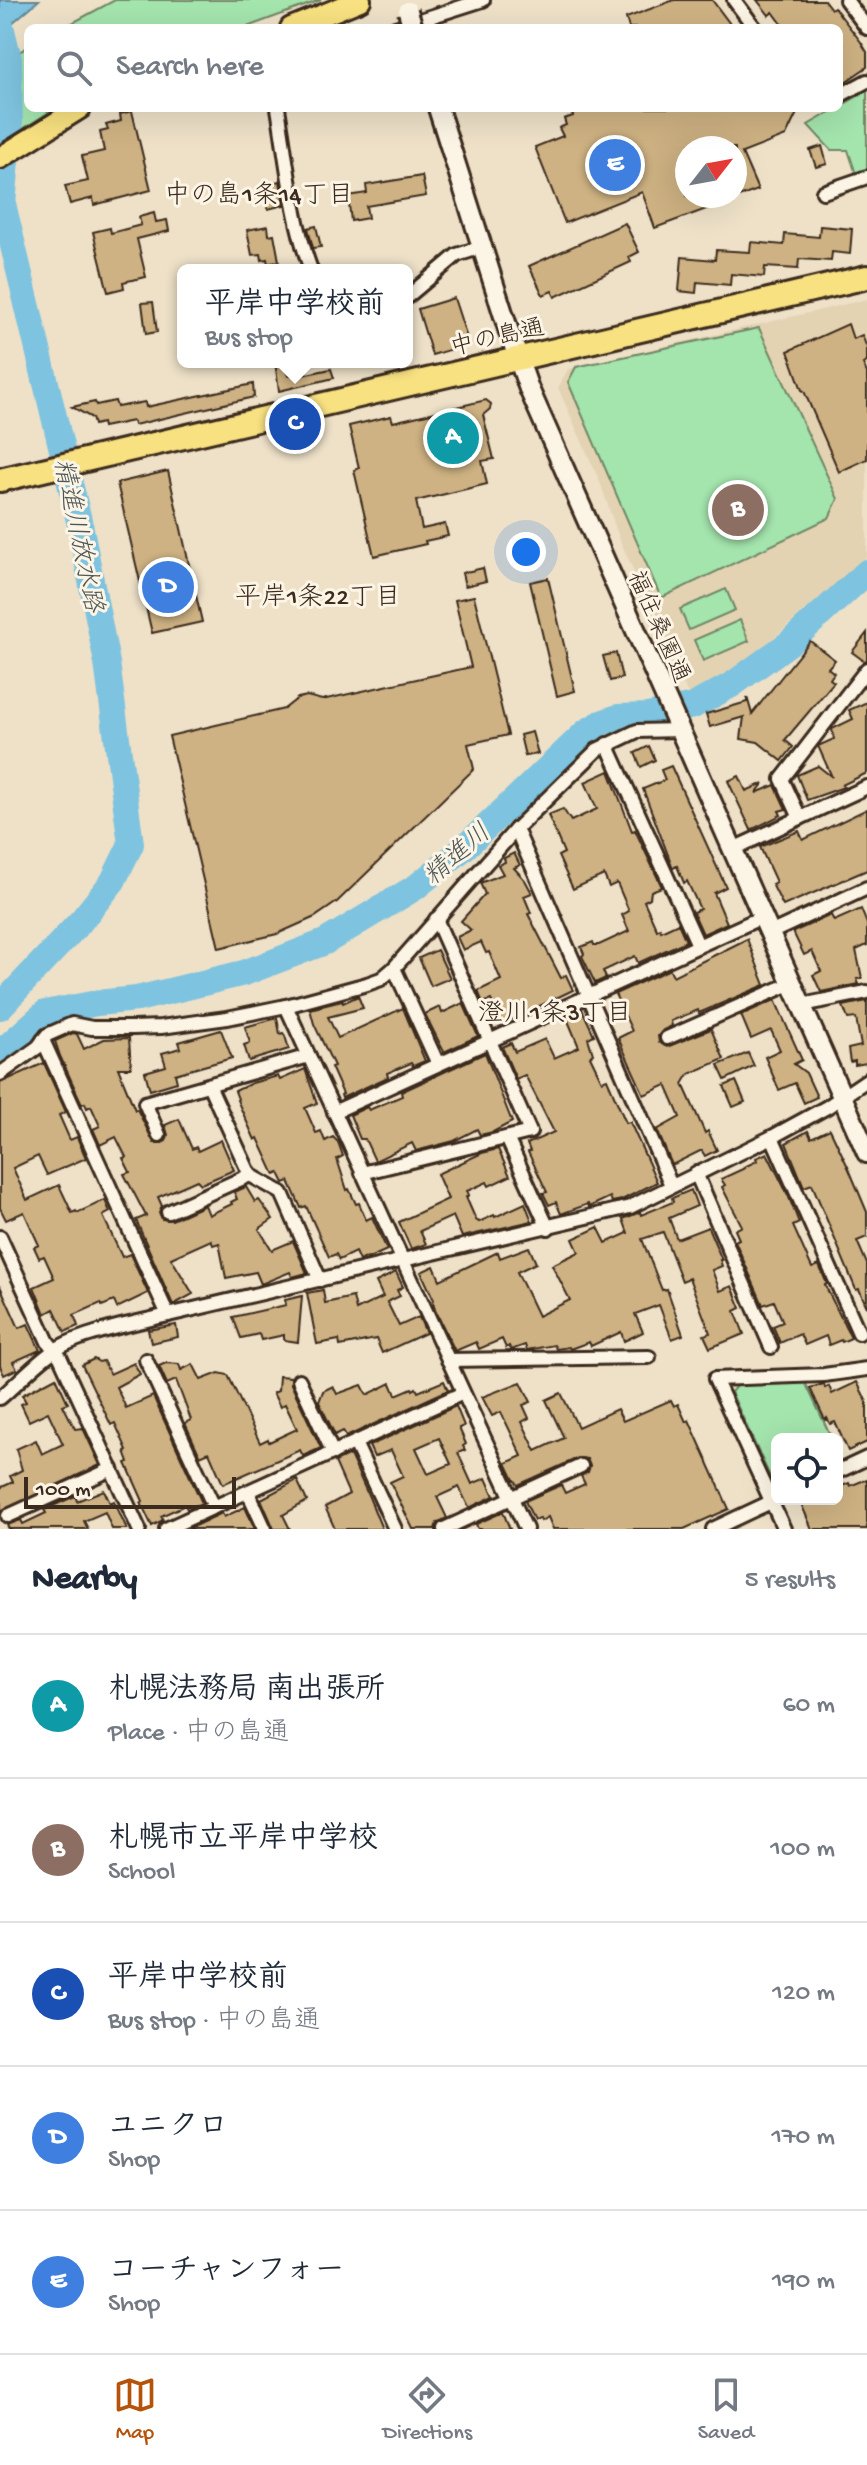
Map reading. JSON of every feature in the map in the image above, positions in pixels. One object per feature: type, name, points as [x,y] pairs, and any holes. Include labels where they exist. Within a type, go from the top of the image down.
[{"type":"highway","name":"中の島通","points":[[0,480],[867,277]]},
{"type":"main road","points":[[301,24],[360,0]]},
{"type":"main road","points":[[0,158],[73,112]]},
{"type":"street","points":[[408,24],[483,0]]},
{"type":"street","points":[[734,0],[752,24]]},
{"type":"street","points":[[846,0],[867,28]]},
{"type":"street","points":[[843,94],[867,81]]},
{"type":"street","points":[[279,112],[296,216],[308,264]]},
{"type":"street","name":"福住桑園通","points":[[439,112],[529,389],[867,1153]]},
{"type":"street","points":[[823,192],[867,177]]},
{"type":"street","points":[[413,292],[457,255],[482,247]]},
{"type":"street","points":[[800,818],[782,779],[867,669]]},
{"type":"street","points":[[0,1074],[38,1047],[47,1035],[72,1024],[92,1028],[161,1027],[227,1018],[286,1006],[381,979],[516,829],[597,750],[674,717]]},
{"type":"street","points":[[607,744],[698,945]]},
{"type":"street","points":[[733,849],[867,787]]},
{"type":"street","points":[[516,829],[671,1185]]},
{"type":"street","points":[[334,1112],[698,945],[766,925],[867,888]]},
{"type":"street","points":[[362,1173],[530,1132],[436,919]]},
{"type":"street","points":[[394,968],[438,1064]]},
{"type":"street","points":[[667,1038],[792,983]]},
{"type":"street","points":[[802,1005],[867,992]]},
{"type":"street","points":[[286,1006],[526,1529]]},
{"type":"street","points":[[43,1040],[168,1315]]},
{"type":"street","points":[[159,1135],[145,1103],[309,1056]]},
{"type":"street","points":[[0,1398],[55,1350],[78,1340],[168,1315],[630,1207],[772,1137],[827,1107],[867,1080]]},
{"type":"street","points":[[209,1085],[250,1175],[282,1193],[320,1280]]},
{"type":"street","points":[[772,1137],[859,1333]]},
{"type":"street","points":[[507,1138],[548,1228]]},
{"type":"street","points":[[696,1173],[771,1347]]},
{"type":"street","points":[[168,1212],[250,1175]]},
{"type":"street","points":[[0,1237],[48,1342],[60,1357],[139,1529]]},
{"type":"street","points":[[448,1360],[649,1357]]},
{"type":"street","points":[[146,1360],[214,1507]]},
{"type":"street","points":[[771,1494],[715,1379],[824,1375],[867,1369]]},
{"type":"street","points":[[299,1380],[333,1453]]},
{"type":"street","points":[[166,1529],[463,1393]]},
{"type":"street","points":[[355,1443],[395,1529]]},
{"type":"street","points":[[843,1469],[867,1458]]},
{"type":"street","points":[[444,1529],[581,1466]]},
{"type":"street","points":[[8,1516],[112,1469]]},
{"type":"street","points":[[248,1492],[265,1529]]},
{"type":"street","points":[[713,1529],[771,1501]]},
{"type":"street","points":[[776,1505],[784,1529]]},
{"type":"shaded area","points":[[867,299],[867,557],[745,663],[688,694],[619,538],[600,482],[558,388],[568,369]]},
{"type":"green space","points":[[115,0],[321,0],[255,24],[70,24]]},
{"type":"green space","points":[[24,49],[24,112],[49,112],[0,144],[0,62]]},
{"type":"green space","points":[[867,91],[867,170],[856,174],[848,150],[831,150],[808,125],[831,112],[843,112],[843,105]]},
{"type":"green space","points":[[759,328],[838,499],[829,518],[661,598],[568,382],[576,367]]},
{"type":"green space","points":[[726,589],[735,610],[689,630],[680,609]]},
{"type":"green space","points":[[740,620],[749,641],[703,661],[694,640]]},
{"type":"green space","points":[[805,1382],[829,1433],[771,1433],[771,1479],[731,1392],[737,1385]]},
{"type":"water","points":[[0,0],[39,0],[10,25],[0,29]]},
{"type":"building","points":[[674,0],[712,0],[730,24],[628,24],[626,18]]},
{"type":"building","points":[[757,0],[824,0],[831,9],[834,7],[861,42],[867,52],[867,67],[845,82],[843,79],[843,24],[782,24],[773,12],[769,15]]},
{"type":"building","points":[[132,112],[151,190],[94,205],[93,198],[70,204],[65,186],[88,181],[82,156],[104,151],[100,132],[108,130],[106,125],[121,121],[120,114]]},
{"type":"building","points":[[572,112],[797,113],[786,136],[747,151],[747,136],[675,136],[675,208],[709,208],[655,228],[642,192],[565,223],[535,147],[563,136],[559,128],[566,125],[564,119],[573,116]]},
{"type":"building","points":[[822,146],[827,164],[816,167],[810,150]]},
{"type":"building","points":[[747,165],[758,190],[747,194]]},
{"type":"building","points":[[422,176],[426,196],[366,206],[368,218],[351,221],[348,196],[367,193],[366,185]]},
{"type":"building","points":[[280,181],[284,205],[268,209],[262,185]]},
{"type":"building","points":[[154,213],[156,222],[167,220],[169,231],[137,239],[146,277],[123,282],[124,288],[108,292],[93,232],[110,228],[111,233],[141,225],[139,217]]},
{"type":"building","points":[[625,223],[639,252],[629,257],[631,262],[555,297],[552,291],[543,295],[529,266]]},
{"type":"building","points":[[268,226],[269,235],[274,234],[279,261],[268,264],[267,259],[262,260],[261,254],[252,255],[247,230]]},
{"type":"building","points":[[316,226],[321,247],[313,248],[308,228]]},
{"type":"building","points":[[820,226],[852,229],[850,254],[832,252],[831,261],[799,259],[798,269],[765,267],[764,277],[731,274],[730,285],[697,282],[696,293],[679,291],[682,257],[715,260],[716,250],[750,252],[751,242],[784,245],[785,234],[819,237]]},
{"type":"building","points":[[454,298],[469,344],[432,355],[418,309]]},
{"type":"building","points":[[153,302],[157,332],[146,334],[142,303]]},
{"type":"building","points":[[848,324],[853,339],[862,335],[867,348],[867,362],[863,364],[867,373],[867,459],[839,472],[788,351]]},
{"type":"building","points":[[276,368],[286,368],[288,376],[331,369],[334,378],[279,391]]},
{"type":"building","points":[[253,384],[254,397],[134,425],[133,421],[103,427],[102,423],[94,425],[92,418],[72,407],[115,401],[117,407],[145,402],[146,407]]},
{"type":"building","points":[[486,400],[491,404],[490,409],[483,415],[494,459],[482,461],[487,484],[416,501],[422,529],[445,524],[448,536],[374,556],[354,470],[359,468],[349,426],[391,416],[393,422]]},
{"type":"building","points":[[168,471],[202,622],[152,633],[117,483]]},
{"type":"building","points":[[483,568],[486,581],[465,586],[462,573]]},
{"type":"building","points":[[548,578],[575,691],[557,696],[530,582]]},
{"type":"building","points":[[474,596],[508,735],[468,744],[474,769],[337,902],[315,917],[277,934],[219,948],[169,736],[284,709],[298,698],[307,696],[322,700],[471,667],[455,600]]},
{"type":"building","points":[[867,633],[867,660],[864,661],[852,652]]},
{"type":"building","points":[[810,641],[835,660],[828,668],[834,673],[830,679],[834,682],[785,740],[793,747],[782,761],[758,742],[741,739],[744,717],[710,727],[706,714],[747,702],[747,697],[752,714]]},
{"type":"building","points":[[616,653],[622,678],[610,681],[603,656]]},
{"type":"building","points":[[867,702],[867,773],[842,785],[844,787],[807,800],[797,775],[818,766],[832,777],[818,746],[834,739],[832,729],[853,719],[849,710]]},
{"type":"building","points":[[532,732],[538,754],[525,756],[520,735]]},
{"type":"building","points":[[649,746],[655,760],[641,767],[635,753]]},
{"type":"building","points":[[671,766],[726,887],[714,893],[727,923],[703,934],[693,912],[700,909],[687,881],[684,883],[677,866],[673,868],[643,789],[665,780],[661,770]]},
{"type":"building","points":[[609,771],[632,831],[635,830],[662,887],[651,891],[650,898],[644,901],[657,930],[678,923],[686,941],[638,963],[635,956],[603,971],[606,978],[595,983],[581,947],[593,942],[599,945],[629,931],[622,915],[629,911],[617,883],[609,887],[604,875],[573,889],[558,856],[564,853],[548,815],[563,809],[571,821],[597,809],[585,782]]},
{"type":"building","points":[[739,776],[746,791],[764,783],[756,793],[775,785],[786,809],[779,811],[781,815],[751,830],[728,781]]},
{"type":"building","points":[[867,809],[867,870],[783,906],[760,847],[799,831],[803,840]]},
{"type":"building","points":[[514,853],[520,865],[514,868],[532,893],[524,896],[531,913],[528,914],[561,978],[566,975],[573,990],[502,1024],[491,1000],[483,1003],[478,991],[501,980],[489,952],[486,953],[481,942],[463,950],[457,937],[471,930],[461,921],[485,894],[480,883],[503,874],[498,865]]},
{"type":"building","points":[[861,909],[867,924],[867,945],[856,950],[862,978],[857,979],[859,984],[821,992],[813,975],[821,971],[812,951],[804,955],[793,932],[831,915],[834,921]]},
{"type":"building","points":[[747,939],[765,985],[699,1013],[698,1010],[671,1021],[672,1026],[658,1036],[659,1042],[667,1047],[711,1029],[724,1059],[689,1074],[683,1084],[705,1133],[708,1131],[717,1150],[705,1156],[700,1151],[672,1165],[657,1130],[680,1117],[666,1085],[644,1095],[618,1038],[632,1031],[615,994],[670,969],[673,976]]},
{"type":"building","points":[[437,950],[450,978],[431,986],[419,958]]},
{"type":"building","points":[[358,996],[363,1008],[328,1017],[338,1038],[403,1008],[425,1061],[387,1073],[388,1077],[342,1098],[331,1067],[334,1066],[310,1009],[343,1003]]},
{"type":"building","points":[[775,1000],[802,1060],[794,1064],[806,1073],[817,1097],[804,1103],[795,1083],[779,1090],[765,1057],[780,1050],[771,1030],[751,1039],[741,1015]]},
{"type":"building","points":[[867,1001],[867,1063],[855,1065],[855,1061],[850,1062],[848,1049],[861,1046],[856,1018],[848,1019],[843,1006]]},
{"type":"building","points":[[463,1003],[478,1036],[444,1052],[425,1014],[440,1007],[442,1013]]},
{"type":"building","points":[[582,1009],[594,1035],[588,1038],[593,1054],[590,1056],[602,1081],[607,1079],[626,1123],[630,1122],[657,1182],[622,1200],[612,1202],[610,1197],[589,1207],[588,1204],[561,1214],[556,1202],[549,1205],[543,1193],[547,1192],[527,1144],[554,1132],[525,1075],[516,1079],[502,1047],[511,1043],[515,1052],[545,1039],[554,1058],[579,1047],[566,1016]]},
{"type":"building","points":[[277,1018],[280,1034],[285,1036],[289,1049],[249,1061],[244,1045],[250,1043],[245,1027]]},
{"type":"building","points":[[221,1030],[232,1058],[175,1074],[177,1082],[150,1090],[145,1072],[166,1066],[162,1053],[181,1048],[179,1042]]},
{"type":"building","points":[[77,1034],[84,1049],[104,1039],[129,1038],[131,1068],[118,1068],[135,1110],[154,1143],[166,1141],[165,1125],[179,1119],[192,1149],[196,1147],[198,1151],[221,1140],[234,1170],[201,1184],[197,1180],[158,1197],[162,1219],[172,1220],[205,1205],[209,1215],[232,1204],[237,1199],[234,1192],[246,1187],[255,1202],[259,1200],[273,1219],[259,1229],[272,1250],[293,1241],[307,1273],[292,1277],[290,1272],[261,1284],[256,1272],[226,1278],[219,1243],[213,1245],[211,1240],[171,1258],[193,1294],[173,1305],[136,1220],[146,1216],[124,1174],[130,1172],[123,1158],[126,1157],[116,1137],[100,1145],[93,1129],[100,1126],[91,1106],[87,1108],[85,1103],[82,1104],[60,1056],[55,1041]]},
{"type":"building","points":[[485,1053],[512,1122],[493,1132],[480,1135],[477,1129],[454,1141],[416,1151],[412,1143],[375,1161],[365,1139],[360,1139],[350,1115],[402,1096],[401,1092]]},
{"type":"building","points":[[748,1053],[754,1066],[725,1080],[718,1065]]},
{"type":"building","points":[[44,1063],[66,1112],[59,1115],[70,1140],[77,1137],[86,1158],[47,1175],[38,1156],[13,1168],[27,1200],[59,1185],[72,1213],[105,1200],[110,1212],[103,1216],[122,1257],[130,1254],[148,1293],[117,1308],[114,1301],[102,1306],[101,1303],[74,1315],[78,1326],[65,1332],[54,1309],[45,1314],[34,1287],[54,1278],[44,1256],[39,1258],[34,1247],[39,1245],[24,1212],[6,1220],[0,1208],[0,1083]]},
{"type":"building","points":[[305,1069],[317,1103],[305,1108],[316,1133],[321,1131],[325,1141],[333,1137],[338,1142],[343,1156],[337,1159],[347,1190],[356,1204],[359,1203],[366,1220],[372,1217],[387,1250],[367,1259],[359,1261],[355,1252],[339,1260],[336,1254],[329,1257],[306,1206],[301,1208],[289,1181],[284,1183],[279,1173],[275,1175],[237,1100],[235,1091],[252,1083],[278,1076],[280,1080]]},
{"type":"building","points":[[736,1081],[745,1102],[733,1107],[724,1086]]},
{"type":"building","points":[[830,1129],[867,1212],[867,1237],[857,1241],[867,1264],[867,1307],[859,1289],[856,1290],[812,1184],[804,1187],[786,1143],[808,1131],[811,1138]]},
{"type":"building","points":[[498,1149],[510,1176],[489,1186],[487,1182],[467,1191],[469,1195],[466,1197],[476,1220],[479,1222],[495,1217],[525,1203],[532,1221],[462,1237],[453,1216],[420,1231],[426,1244],[411,1249],[399,1222],[448,1199],[437,1174]]},
{"type":"building","points":[[767,1153],[799,1223],[793,1226],[812,1268],[819,1265],[825,1285],[851,1338],[842,1342],[829,1345],[826,1336],[805,1345],[800,1334],[780,1343],[773,1326],[783,1322],[774,1301],[763,1305],[735,1241],[739,1239],[735,1230],[742,1226],[721,1179]]},
{"type":"building","points":[[691,1190],[697,1206],[669,1218],[677,1239],[708,1227],[722,1260],[722,1266],[712,1270],[720,1291],[732,1286],[741,1308],[735,1311],[744,1334],[710,1348],[704,1335],[710,1333],[689,1278],[682,1281],[663,1232],[642,1239],[662,1290],[667,1289],[683,1335],[672,1339],[659,1305],[635,1314],[643,1332],[624,1341],[621,1332],[591,1346],[589,1342],[570,1349],[556,1349],[554,1345],[527,1350],[525,1345],[511,1350],[509,1346],[506,1348],[502,1339],[479,1349],[476,1342],[455,1351],[421,1272],[434,1266],[440,1280],[498,1252],[500,1258],[529,1247],[536,1263],[517,1272],[538,1316],[570,1300],[552,1265],[579,1252],[573,1239],[598,1227],[606,1243],[628,1233],[623,1219],[673,1202],[672,1198]]},
{"type":"building","points":[[396,1272],[403,1287],[397,1290],[400,1296],[387,1302],[399,1326],[419,1317],[426,1333],[382,1353],[376,1339],[340,1346],[339,1340],[317,1344],[307,1293],[323,1290],[325,1303],[353,1297],[356,1310],[383,1297],[376,1282]]},
{"type":"building","points":[[0,1286],[19,1328],[28,1324],[40,1350],[13,1362],[17,1369],[4,1375],[0,1366]]},
{"type":"building","points":[[302,1296],[298,1342],[284,1340],[284,1335],[261,1340],[259,1334],[241,1338],[233,1317],[286,1305],[285,1300]]},
{"type":"building","points":[[176,1325],[178,1337],[151,1343],[148,1330]]},
{"type":"building","points":[[94,1359],[103,1361],[110,1374],[134,1363],[140,1374],[116,1387],[126,1408],[153,1396],[202,1503],[187,1509],[185,1505],[161,1516],[163,1520],[152,1526],[126,1463],[129,1462],[127,1450],[115,1423],[111,1425],[82,1365]]},
{"type":"building","points":[[179,1364],[181,1370],[193,1364],[201,1380],[219,1373],[228,1375],[260,1443],[297,1429],[285,1404],[280,1407],[273,1393],[278,1391],[279,1376],[291,1377],[291,1384],[321,1448],[303,1456],[300,1450],[223,1484],[209,1452],[200,1456],[185,1423],[191,1420],[176,1380],[167,1384],[159,1366]]},
{"type":"building","points":[[56,1377],[68,1403],[63,1405],[75,1429],[83,1428],[100,1465],[1,1511],[0,1488],[13,1482],[10,1476],[22,1470],[16,1449],[36,1440],[42,1454],[63,1444],[48,1412],[29,1421],[21,1404],[26,1402],[22,1395]]},
{"type":"building","points":[[444,1381],[448,1390],[346,1437],[343,1431],[335,1435],[319,1402],[323,1391],[333,1386],[337,1394],[362,1385],[367,1395],[391,1383],[396,1395],[412,1388],[418,1392]]},
{"type":"building","points":[[521,1382],[531,1402],[523,1405],[529,1418],[522,1422],[536,1451],[564,1438],[546,1400],[561,1393],[578,1427],[617,1409],[623,1421],[671,1400],[674,1406],[678,1404],[686,1422],[689,1420],[729,1509],[684,1529],[553,1529],[548,1517],[541,1521],[540,1518],[534,1520],[525,1501],[561,1485],[565,1493],[585,1484],[581,1476],[588,1472],[590,1466],[587,1459],[578,1458],[518,1485],[506,1463],[522,1456],[501,1412],[492,1416],[482,1397]]},
{"type":"building","points":[[857,1382],[867,1402],[867,1442],[848,1451],[843,1433],[840,1433],[835,1422],[830,1424],[827,1418],[825,1420],[810,1388],[824,1384],[825,1388],[829,1386],[832,1394]]},
{"type":"building","points":[[456,1406],[464,1426],[459,1428],[466,1444],[463,1446],[465,1450],[458,1453],[472,1484],[486,1478],[494,1496],[469,1508],[459,1487],[437,1497],[447,1518],[437,1523],[435,1529],[413,1529],[390,1482],[403,1476],[391,1450],[374,1457],[369,1446]],"holes":[[[439,1438],[451,1464],[428,1474],[416,1448]]]},
{"type":"building","points":[[350,1455],[382,1529],[335,1529],[325,1507],[349,1494],[335,1462]]},
{"type":"building","points":[[867,1479],[867,1529],[812,1529],[802,1505],[843,1505],[843,1486],[849,1483],[850,1486]]},
{"type":"building","points":[[297,1480],[307,1501],[283,1515],[290,1529],[274,1529],[261,1499]]},
{"type":"building","points":[[104,1490],[110,1503],[114,1501],[127,1529],[112,1529],[105,1512],[84,1521],[88,1529],[9,1529],[7,1525],[21,1520],[23,1524],[75,1496],[77,1501]]},
{"type":"building","points":[[245,1507],[255,1529],[188,1529],[222,1513],[224,1517]]},
{"type":"building","points":[[503,1512],[510,1529],[478,1529],[476,1524]]},
{"type":"waterway","name":"精進川放水路","points":[[0,22],[9,59],[10,126],[3,204],[81,529],[107,663],[131,844],[113,881],[81,921],[0,1007]]},
{"type":"waterway","name":"精進川","points":[[0,1053],[45,1013],[137,999],[244,973],[325,942],[416,887],[464,848],[586,732],[618,717],[648,716],[693,706],[733,684],[788,644],[867,572]]},
{"type":"place","name":"コーチャンフォー","points":[[615,165]]},
{"type":"place","name":"平岸中学校前","points":[[295,424]]},
{"type":"place","name":"札幌法務局 南出張所","points":[[453,438]]},
{"type":"place","name":"札幌市立平岸中学校","points":[[738,510]]},
{"type":"place","name":"ユニクロ","points":[[168,587]]},
{"type":"district","name":"中の島1条14丁目","points":[[259,193]]},
{"type":"district","name":"平岸1条22丁目","points":[[318,595]]},
{"type":"district","name":"澄川1条3丁目","points":[[555,1011]]}]
